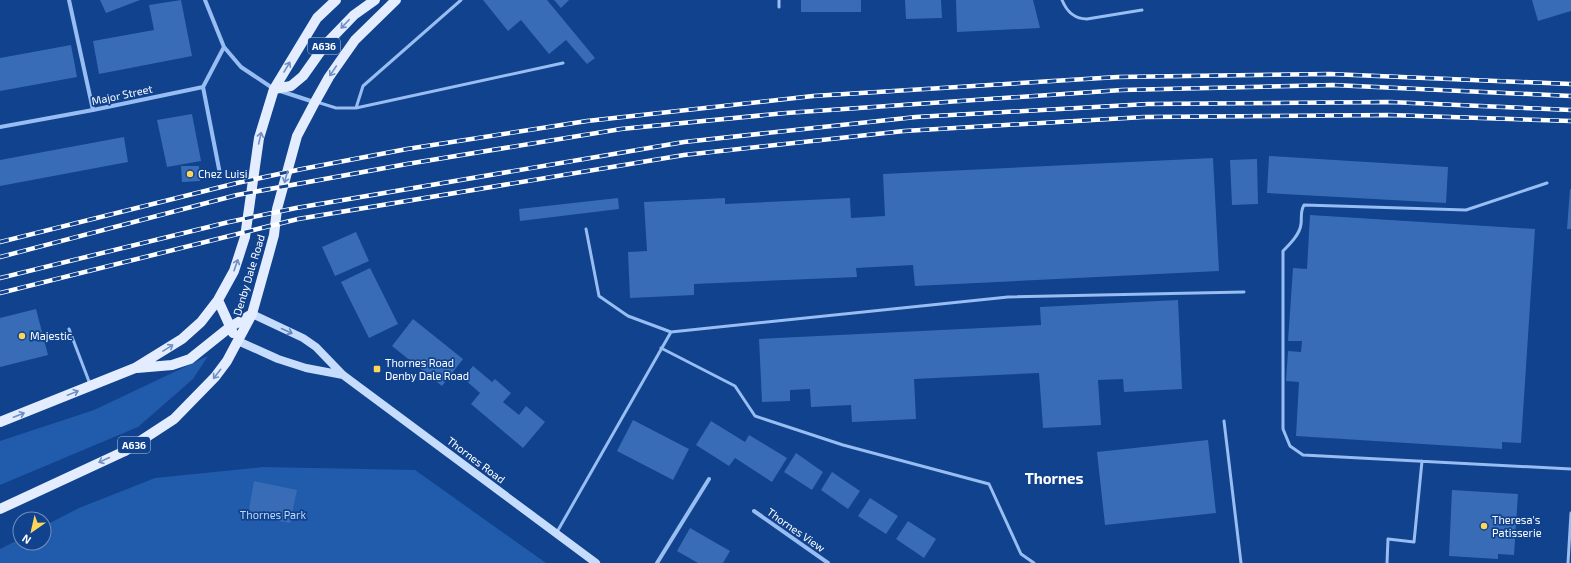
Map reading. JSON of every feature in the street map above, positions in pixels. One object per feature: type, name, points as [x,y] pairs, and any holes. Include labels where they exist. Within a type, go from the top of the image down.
[{"type":"main road","name":"Denby Dale Road","points":[[0,422],[136,368],[182,339],[201,322],[218,300],[234,271],[245,237],[259,138],[274,89],[317,18],[336,0]]},
{"type":"main road","name":"A636","points":[[274,89],[291,86],[303,76],[325,45],[354,15],[375,0]]},
{"type":"main road","name":"Denby Dale Road","points":[[0,509],[125,451],[174,419],[215,377],[227,361],[252,314],[274,235],[277,209],[297,136],[330,76],[355,40],[396,0]]},
{"type":"main road","points":[[218,300],[238,341]]},
{"type":"main road","name":"A636","points":[[136,368],[172,365],[190,359],[230,327],[252,314]]},
{"type":"main road","name":"Thornes Road","points":[[252,314],[303,338],[316,347],[343,375],[596,563]]},
{"type":"main road","name":"Thornes Road","points":[[238,341],[278,359],[306,368],[343,375]]},
{"type":"street","points":[[69,0],[93,110]]},
{"type":"street","points":[[205,0],[224,47],[240,67],[264,84],[274,89],[315,102]]},
{"type":"street","points":[[220,174],[204,87],[224,47]]},
{"type":"street","name":"Major Street","points":[[0,127],[93,110],[204,87]]},
{"type":"street","points":[[657,563],[709,479]]},
{"type":"street","name":"Thornes View","points":[[754,511],[828,563]]},
{"type":"lane","points":[[356,108],[363,86],[461,0]]},
{"type":"lane","points":[[779,0],[779,7]]},
{"type":"lane","points":[[1062,0],[1072,15],[1080,19],[1142,10]]},
{"type":"lane","points":[[315,102],[336,108],[356,108],[563,63]]},
{"type":"lane","points":[[1546,183],[1466,210],[1304,205],[1301,211],[1301,225],[1294,240],[1283,251],[1283,429],[1290,446],[1303,455],[1571,468]]},
{"type":"lane","points":[[586,229],[599,296],[628,316],[671,332],[1008,297],[1244,292]]},
{"type":"lane","points":[[69,329],[91,386]]},
{"type":"lane","points":[[556,533],[671,332]]},
{"type":"lane","points":[[662,348],[735,386],[755,416],[843,445],[989,484],[1021,554],[1034,563]]},
{"type":"lane","points":[[1224,421],[1241,563]]},
{"type":"lane","points":[[1387,563],[1388,540],[1414,542],[1422,461]]},
{"type":"lane","points":[[1568,563],[1571,513]]},
{"type":"green space","points":[[208,356],[193,379],[138,427],[0,485],[0,441],[94,410]]},
{"type":"green space","name":"Thornes Park","points":[[263,467],[415,470],[546,563],[0,563],[0,549],[12,543],[12,551],[52,551],[52,522],[79,508],[155,478]]},
{"type":"building","points":[[100,0],[140,0],[106,13]]},
{"type":"building","points":[[181,0],[192,56],[99,74],[93,41],[154,30],[149,5]]},
{"type":"building","points":[[483,0],[547,0],[595,58],[587,64],[566,40],[549,54],[521,20],[508,31]]},
{"type":"building","points":[[554,0],[569,0],[561,8]]},
{"type":"building","points":[[801,0],[861,0],[861,12],[801,12]]},
{"type":"building","points":[[905,0],[941,0],[942,18],[906,19]]},
{"type":"building","points":[[956,0],[1033,0],[1040,28],[957,32]]},
{"type":"building","points":[[1532,0],[1571,0],[1571,11],[1538,21]]},
{"type":"building","points":[[71,45],[77,77],[0,91],[0,58]]},
{"type":"building","points":[[192,114],[201,161],[167,167],[157,120]]},
{"type":"building","points":[[124,137],[128,162],[0,186],[0,160]]},
{"type":"building","points":[[1269,156],[1448,167],[1446,203],[1267,193]]},
{"type":"building","points":[[1213,158],[1219,271],[915,286],[913,265],[856,268],[857,277],[694,284],[694,295],[630,298],[628,252],[647,251],[644,202],[725,198],[725,204],[850,198],[851,218],[885,216],[883,174]]},
{"type":"building","points":[[1257,159],[1258,204],[1232,205],[1230,160]]},
{"type":"building","name":"Chez Luisi","points":[[181,166],[199,166],[200,181],[182,182]]},
{"type":"building","points":[[1570,189],[1571,229],[1567,229]]},
{"type":"building","points":[[618,198],[619,209],[520,221],[519,209]]},
{"type":"building","points":[[1310,215],[1535,229],[1521,443],[1502,442],[1502,449],[1296,436],[1299,382],[1286,381],[1288,351],[1301,352],[1302,341],[1288,341],[1293,268],[1307,269]]},
{"type":"building","points":[[356,232],[369,261],[335,276],[322,247]]},
{"type":"building","points":[[370,268],[398,324],[369,338],[341,282]]},
{"type":"building","points":[[1178,300],[1182,389],[1124,392],[1123,379],[1098,380],[1101,425],[1043,428],[1039,373],[914,379],[916,419],[852,422],[851,405],[811,407],[810,389],[790,390],[790,401],[762,402],[759,339],[1041,325],[1040,307]]},
{"type":"building","name":"Majestic","points":[[36,309],[48,355],[0,367],[0,318]]},
{"type":"building","points":[[413,319],[463,359],[442,386],[392,346]]},
{"type":"building","points":[[473,366],[492,382],[495,379],[511,393],[503,402],[519,415],[526,406],[545,422],[523,448],[471,404],[480,393],[463,378]]},
{"type":"building","points":[[633,420],[689,449],[673,480],[617,451]]},
{"type":"building","points":[[711,421],[745,442],[749,435],[787,458],[772,482],[735,458],[729,466],[696,445]]},
{"type":"building","points":[[1208,440],[1216,513],[1105,525],[1097,452]]},
{"type":"building","points":[[796,453],[823,472],[812,490],[784,472]]},
{"type":"building","points":[[832,472],[860,491],[848,509],[821,490]]},
{"type":"building","points":[[254,481],[297,490],[290,523],[248,515]]},
{"type":"building","points":[[1452,490],[1518,494],[1514,555],[1498,554],[1498,559],[1449,556]]},
{"type":"building","points":[[870,498],[898,516],[886,534],[858,516]]},
{"type":"building","points":[[908,521],[936,539],[924,558],[896,539]]},
{"type":"building","points":[[690,528],[730,551],[723,563],[698,563],[677,551]]},
{"type":"railway","points":[[0,242],[237,183],[407,149],[587,121],[813,96],[1118,77],[1330,74],[1571,84]]},
{"type":"railway","points":[[0,257],[237,195],[407,164],[621,129],[786,113],[1122,90],[1333,85],[1571,96]]},
{"type":"railway","points":[[0,278],[229,222],[296,208],[684,142],[916,117],[1148,104],[1390,102],[1571,110]]},
{"type":"railway","points":[[0,293],[298,219],[684,155],[904,131],[1144,117],[1389,115],[1571,121]]},
{"type":"place","name":"Chez Luisi","points":[[190,174]]},
{"type":"place","name":"Majestic","points":[[22,336]]},
{"type":"place","name":"Thornes Road Denby Dale Road","points":[[377,369]]},
{"type":"place","name":"Theresa's Patisserie","points":[[1484,526]]},
{"type":"district","name":"Thornes","points":[[1054,479]]}]
